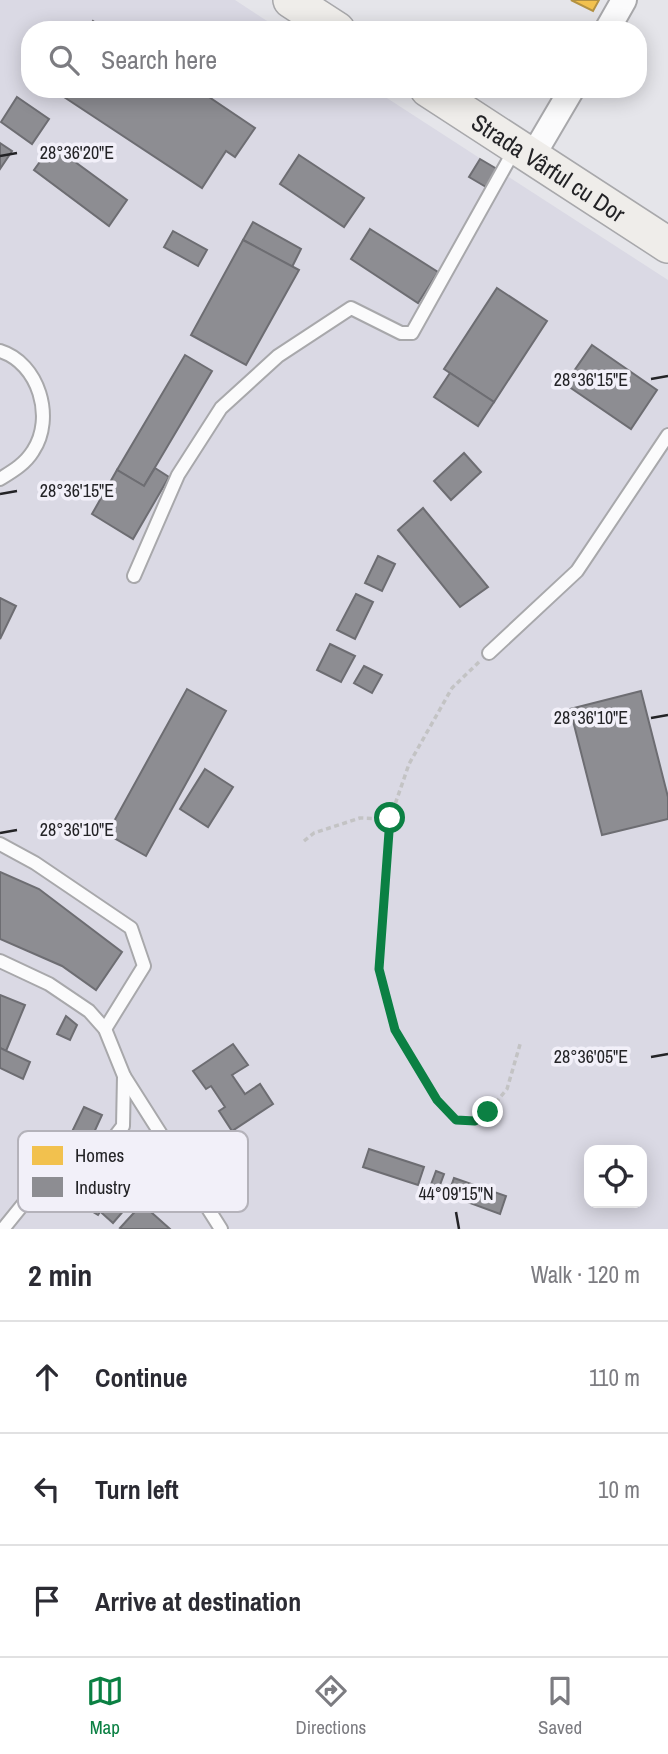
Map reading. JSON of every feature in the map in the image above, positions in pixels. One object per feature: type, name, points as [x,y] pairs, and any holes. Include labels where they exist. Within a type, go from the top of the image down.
[{"type":"street","points":[[291,0],[323,21]]},
{"type":"street","points":[[612,21],[624,0]]},
{"type":"street","name":"Strada Vârful cu Dor","points":[[442,98],[668,245]]},
{"type":"street","points":[[524,152],[565,98]]},
{"type":"lane","points":[[134,576],[178,475],[221,408],[278,356],[351,308],[401,333],[412,333],[524,152]]},
{"type":"lane","points":[[0,351],[23,366],[37,384],[43,406],[42,429],[34,450],[19,467],[0,479]]},
{"type":"lane","points":[[489,653],[577,571],[668,435]]},
{"type":"lane","points":[[0,844],[36,863],[131,928],[144,966],[105,1029]]},
{"type":"lane","points":[[0,961],[49,984],[89,1011],[105,1029],[124,1076],[159,1131]]},
{"type":"lane","points":[[118,1131],[122,1126],[124,1076]]},
{"type":"lane","points":[[3,1229],[18,1210]]},
{"type":"lane","points":[[210,1212],[221,1229]]},
{"type":"path","points":[[489,653],[452,688],[409,764],[390,818],[379,969],[395,1030],[437,1100],[456,1120],[475,1121],[488,1112],[507,1089],[521,1041]]},
{"type":"path","points":[[304,841],[314,833],[360,818],[390,818]]},
{"type":"shaded area","points":[[0,0],[235,0],[267,21],[21,21],[21,98],[387,98],[668,280],[668,1229],[0,1229]]},
{"type":"building: Homes","points":[[571,0],[599,0],[593,11]]},
{"type":"building: Industry","points":[[17,97],[49,119],[32,144],[1,122]]},
{"type":"building: Industry","points":[[66,98],[210,98],[255,128],[235,157],[226,151],[202,188]]},
{"type":"building: Industry","points":[[0,143],[12,151],[0,169]]},
{"type":"building: Industry","points":[[52,145],[127,200],[109,226],[34,170]]},
{"type":"building: Industry","points":[[299,155],[364,198],[344,227],[280,184]]},
{"type":"building: Industry","points":[[480,159],[497,169],[486,187],[469,177]]},
{"type":"building: Industry","points":[[253,222],[301,249],[292,267],[243,240]]},
{"type":"building: Industry","points":[[370,229],[438,272],[418,303],[351,259]]},
{"type":"building: Industry","points":[[173,231],[207,250],[198,266],[164,247]]},
{"type":"building: Industry","points":[[243,240],[299,270],[246,365],[191,335]]},
{"type":"building: Industry","points":[[497,288],[547,321],[494,402],[444,369]]},
{"type":"building: Industry","points":[[592,345],[657,390],[631,429],[565,384]]},
{"type":"building: Industry","points":[[185,355],[212,371],[144,486],[117,470]]},
{"type":"building: Industry","points":[[450,373],[494,402],[478,426],[434,397]]},
{"type":"building: Industry","points":[[464,453],[481,472],[451,500],[434,481]]},
{"type":"building: Industry","points":[[155,468],[169,477],[133,539],[92,514],[117,470],[144,486]]},
{"type":"building: Industry","points":[[423,508],[488,587],[460,607],[398,530]]},
{"type":"building: Industry","points":[[378,556],[395,564],[382,591],[365,583]]},
{"type":"building: Industry","points":[[356,594],[373,602],[355,639],[337,630]]},
{"type":"building: Industry","points":[[0,598],[16,606],[0,639]]},
{"type":"building: Industry","points":[[330,644],[355,656],[341,682],[317,670]]},
{"type":"building: Industry","points":[[364,666],[382,675],[372,693],[354,683]]},
{"type":"building: Industry","points":[[187,689],[226,711],[146,856],[107,834]]},
{"type":"building: Industry","points":[[641,691],[668,797],[668,819],[602,835],[570,709]]},
{"type":"building: Industry","points":[[205,769],[233,787],[208,827],[180,809]]},
{"type":"building: Industry","points":[[0,872],[39,889],[122,952],[96,990],[62,966],[0,939]]},
{"type":"building: Industry","points":[[0,995],[25,1005],[6,1051],[0,1048]]},
{"type":"building: Industry","points":[[66,1016],[77,1025],[70,1040],[57,1034]]},
{"type":"building: Industry","points":[[233,1044],[248,1065],[232,1075],[245,1094],[260,1084],[273,1104],[232,1131],[219,1111],[225,1107],[211,1086],[206,1089],[193,1071]]},
{"type":"building: Industry","points":[[0,1048],[30,1062],[23,1079],[0,1068]]},
{"type":"building: Industry","points":[[84,1107],[102,1115],[95,1131],[72,1131]]},
{"type":"building: Industry","points":[[369,1149],[424,1167],[418,1185],[363,1167]]},
{"type":"building: Industry","points":[[436,1171],[444,1174],[437,1193],[429,1190]]},
{"type":"building: Industry","points":[[454,1178],[506,1196],[500,1214],[448,1195]]},
{"type":"building: Industry","points":[[101,1212],[122,1212],[113,1223]]},
{"type":"building: Industry","points":[[135,1212],[151,1212],[170,1229],[122,1229],[120,1228]]},
{"type":"route","points":[[390,818],[379,969],[395,1030],[437,1100],[456,1120],[475,1121],[488,1112]]}]
